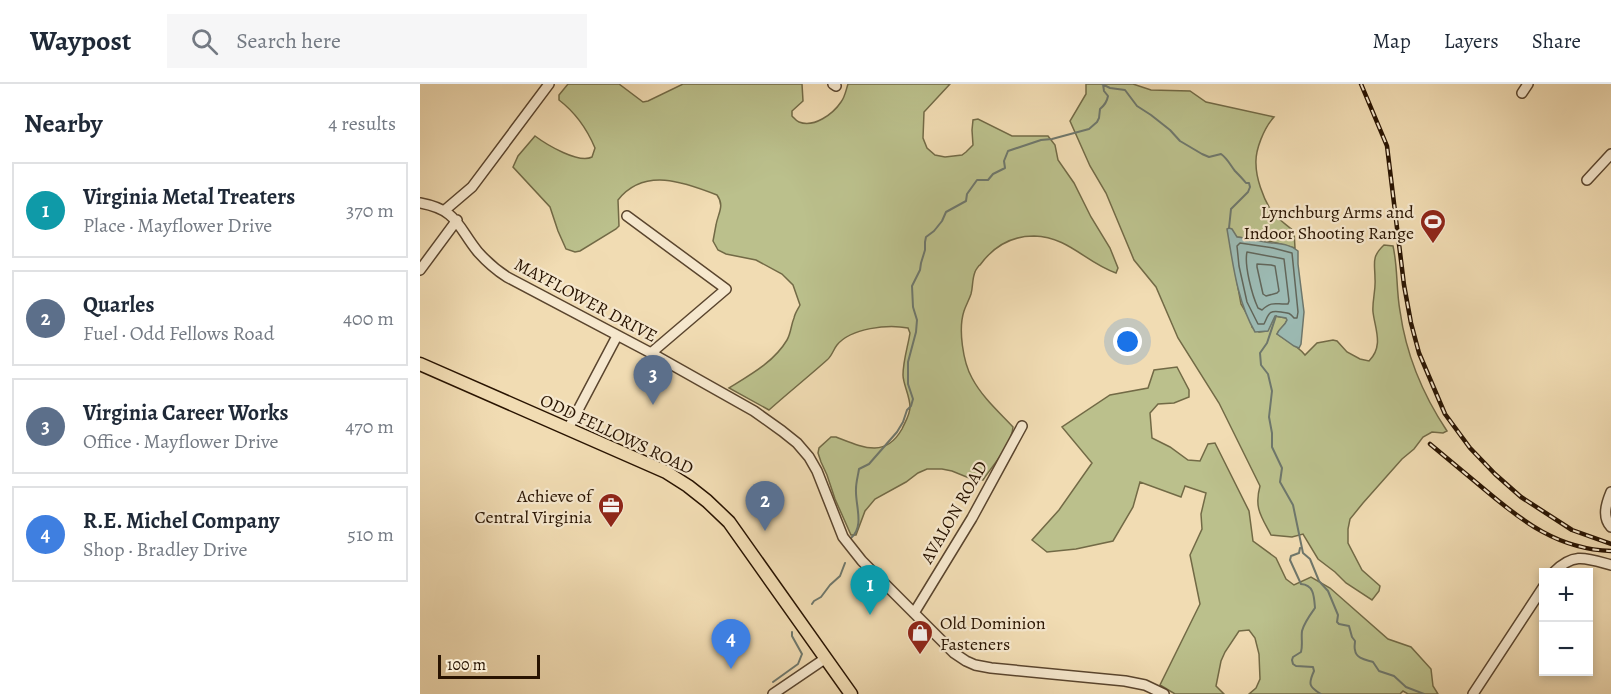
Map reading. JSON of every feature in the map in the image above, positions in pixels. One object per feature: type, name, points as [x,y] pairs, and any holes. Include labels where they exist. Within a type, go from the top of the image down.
[{"type":"main road","name":"ODD FELLOWS ROAD","points":[[420,364],[666,472],[688,486],[729,522],[851,694]]},
{"type":"street","points":[[445,210],[472,187],[549,84]]},
{"type":"street","points":[[1522,93],[1528,84]]},
{"type":"street","points":[[1587,180],[1611,154]]},
{"type":"street","name":"MAYFLOWER DRIVE","points":[[420,203],[445,210],[457,220],[478,252],[492,267],[517,283],[651,353],[754,411],[797,443],[817,471],[843,537],[868,568],[954,653],[966,661],[991,668],[1125,681],[1145,685],[1164,694]]},
{"type":"street","points":[[627,216],[726,288],[651,353]]},
{"type":"street","points":[[420,270],[457,220]]},
{"type":"street","points":[[568,429],[617,336]]},
{"type":"street","name":"AVALON ROAD","points":[[914,613],[972,518],[1022,426]]},
{"type":"street","points":[[1611,492],[1605,520],[1611,527]]},
{"type":"street","points":[[1558,568],[1563,563],[1584,558],[1611,565]]},
{"type":"street","points":[[1473,694],[1539,594]]},
{"type":"street","points":[[773,694],[826,658]]},
{"type":"green space","points":[[568,84],[619,84],[643,102],[683,84],[802,84],[803,101],[792,111],[792,116],[798,122],[811,123],[823,119],[838,107],[848,84],[950,84],[924,112],[923,138],[927,148],[935,155],[945,157],[962,155],[973,145],[973,120],[978,119],[1012,136],[1048,136],[1055,145],[1058,160],[1074,183],[1110,248],[1118,268],[1116,273],[1105,269],[1067,246],[1046,237],[1034,236],[1010,240],[991,253],[974,275],[971,294],[962,318],[962,345],[966,363],[976,385],[1013,427],[1012,434],[983,480],[974,480],[942,469],[927,469],[875,499],[865,511],[856,535],[851,535],[821,462],[819,448],[831,437],[864,447],[881,447],[895,438],[902,429],[910,410],[903,375],[910,333],[908,328],[880,327],[860,331],[843,339],[829,358],[769,410],[729,388],[768,361],[787,340],[800,305],[793,285],[782,274],[756,260],[726,254],[718,250],[713,241],[720,210],[717,195],[678,182],[652,180],[640,183],[628,190],[618,200],[619,226],[616,229],[580,251],[566,249],[550,207],[513,167],[518,156],[535,136],[571,156],[592,157],[595,148],[588,134],[576,116],[559,100],[559,95]]},
{"type":"green space","points":[[1086,84],[1133,84],[1151,90],[1190,91],[1206,102],[1274,117],[1261,139],[1256,158],[1256,169],[1262,193],[1270,209],[1294,231],[1295,248],[1237,237],[1234,234],[1230,244],[1241,304],[1252,327],[1259,332],[1267,331],[1275,316],[1286,318],[1286,322],[1277,334],[1296,346],[1305,355],[1317,343],[1333,340],[1337,341],[1347,352],[1369,361],[1374,355],[1377,343],[1373,312],[1375,260],[1377,253],[1384,245],[1393,246],[1406,343],[1423,389],[1447,431],[1432,432],[1423,437],[1350,519],[1348,543],[1362,570],[1380,586],[1372,600],[1346,583],[1318,559],[1303,534],[1292,537],[1271,535],[1258,506],[1260,486],[1219,403],[1178,338],[1156,287],[1134,260],[1106,193],[1090,166],[1070,121],[1086,94]]},
{"type":"green space","points":[[1177,367],[1189,390],[1189,397],[1174,403],[1158,404],[1150,413],[1152,438],[1188,460],[1200,461],[1208,444],[1215,443],[1249,511],[1253,541],[1276,558],[1286,579],[1294,585],[1311,577],[1330,588],[1388,639],[1411,647],[1431,669],[1433,686],[1438,694],[1408,694],[1403,691],[1400,694],[1249,694],[1256,688],[1260,679],[1259,654],[1255,638],[1249,630],[1239,631],[1221,661],[1216,686],[1224,694],[1175,694],[1160,685],[1200,604],[1190,555],[1202,529],[1201,514],[1206,493],[1185,486],[1181,497],[1140,482],[1133,507],[1113,541],[1076,549],[1047,552],[1032,540],[1059,510],[1092,463],[1062,427],[1110,395],[1148,388],[1154,370]]},
{"type":"water","points":[[1229,228],[1237,237],[1287,245],[1298,251],[1304,312],[1299,348],[1277,334],[1286,322],[1286,318],[1275,316],[1268,331],[1255,332],[1236,282],[1227,229]]},
{"type":"waterway","points":[[1102,84],[1110,88],[1125,90],[1137,106],[1170,130],[1180,141],[1202,154],[1209,157],[1221,154],[1246,183],[1249,183],[1248,192],[1231,209],[1229,228]]},
{"type":"waterway","points":[[851,538],[858,528],[856,489],[859,469],[869,464],[897,432],[913,399],[908,384],[908,362],[917,320],[913,307],[912,286],[920,270],[926,237],[934,231],[946,212],[966,201],[967,194],[977,180],[988,180],[993,174],[1005,168],[1004,161],[1008,151],[1041,140],[1089,129],[1097,122],[1100,109],[1107,100],[1108,96],[1103,84]]},
{"type":"waterway","points":[[1276,316],[1267,343],[1260,353],[1261,365],[1268,374],[1272,391],[1269,417],[1272,447],[1282,468],[1280,482],[1293,505],[1303,553],[1310,559],[1319,581],[1328,591],[1338,615],[1337,622],[1349,626],[1357,655],[1373,662],[1379,671],[1394,676],[1406,687],[1424,694]]},
{"type":"waterway","points":[[1300,548],[1299,553],[1291,556],[1290,560],[1301,584],[1309,586],[1313,592],[1315,608],[1303,628],[1301,652],[1292,660],[1296,666],[1313,667],[1311,685],[1321,694]]},
{"type":"waterway","points":[[812,604],[840,576],[845,563]]},
{"type":"waterway","points":[[773,682],[798,664],[802,654],[792,632]]},
{"type":"railway","points":[[1361,84],[1387,146],[1404,285],[1411,323],[1419,353],[1445,414],[1470,448],[1521,497],[1572,530],[1611,544]]},
{"type":"railway","points":[[1430,444],[1513,512],[1542,532],[1574,545],[1611,551]]},
{"type":"place","name":"Lynchburg Arms and Indoor Shooting Range","points":[[1433,245]]},
{"type":"place","name":"Virginia Career Works","points":[[653,405]]},
{"type":"place","name":"Achieve of Central Virginia","points":[[611,529]]},
{"type":"place","name":"Quarles","points":[[765,531]]},
{"type":"place","name":"Virginia Metal Treaters","points":[[870,615]]},
{"type":"place","name":"Old Dominion Fasteners","points":[[920,656]]},
{"type":"place","name":"R.E. Michel Company","points":[[731,669]]}]
